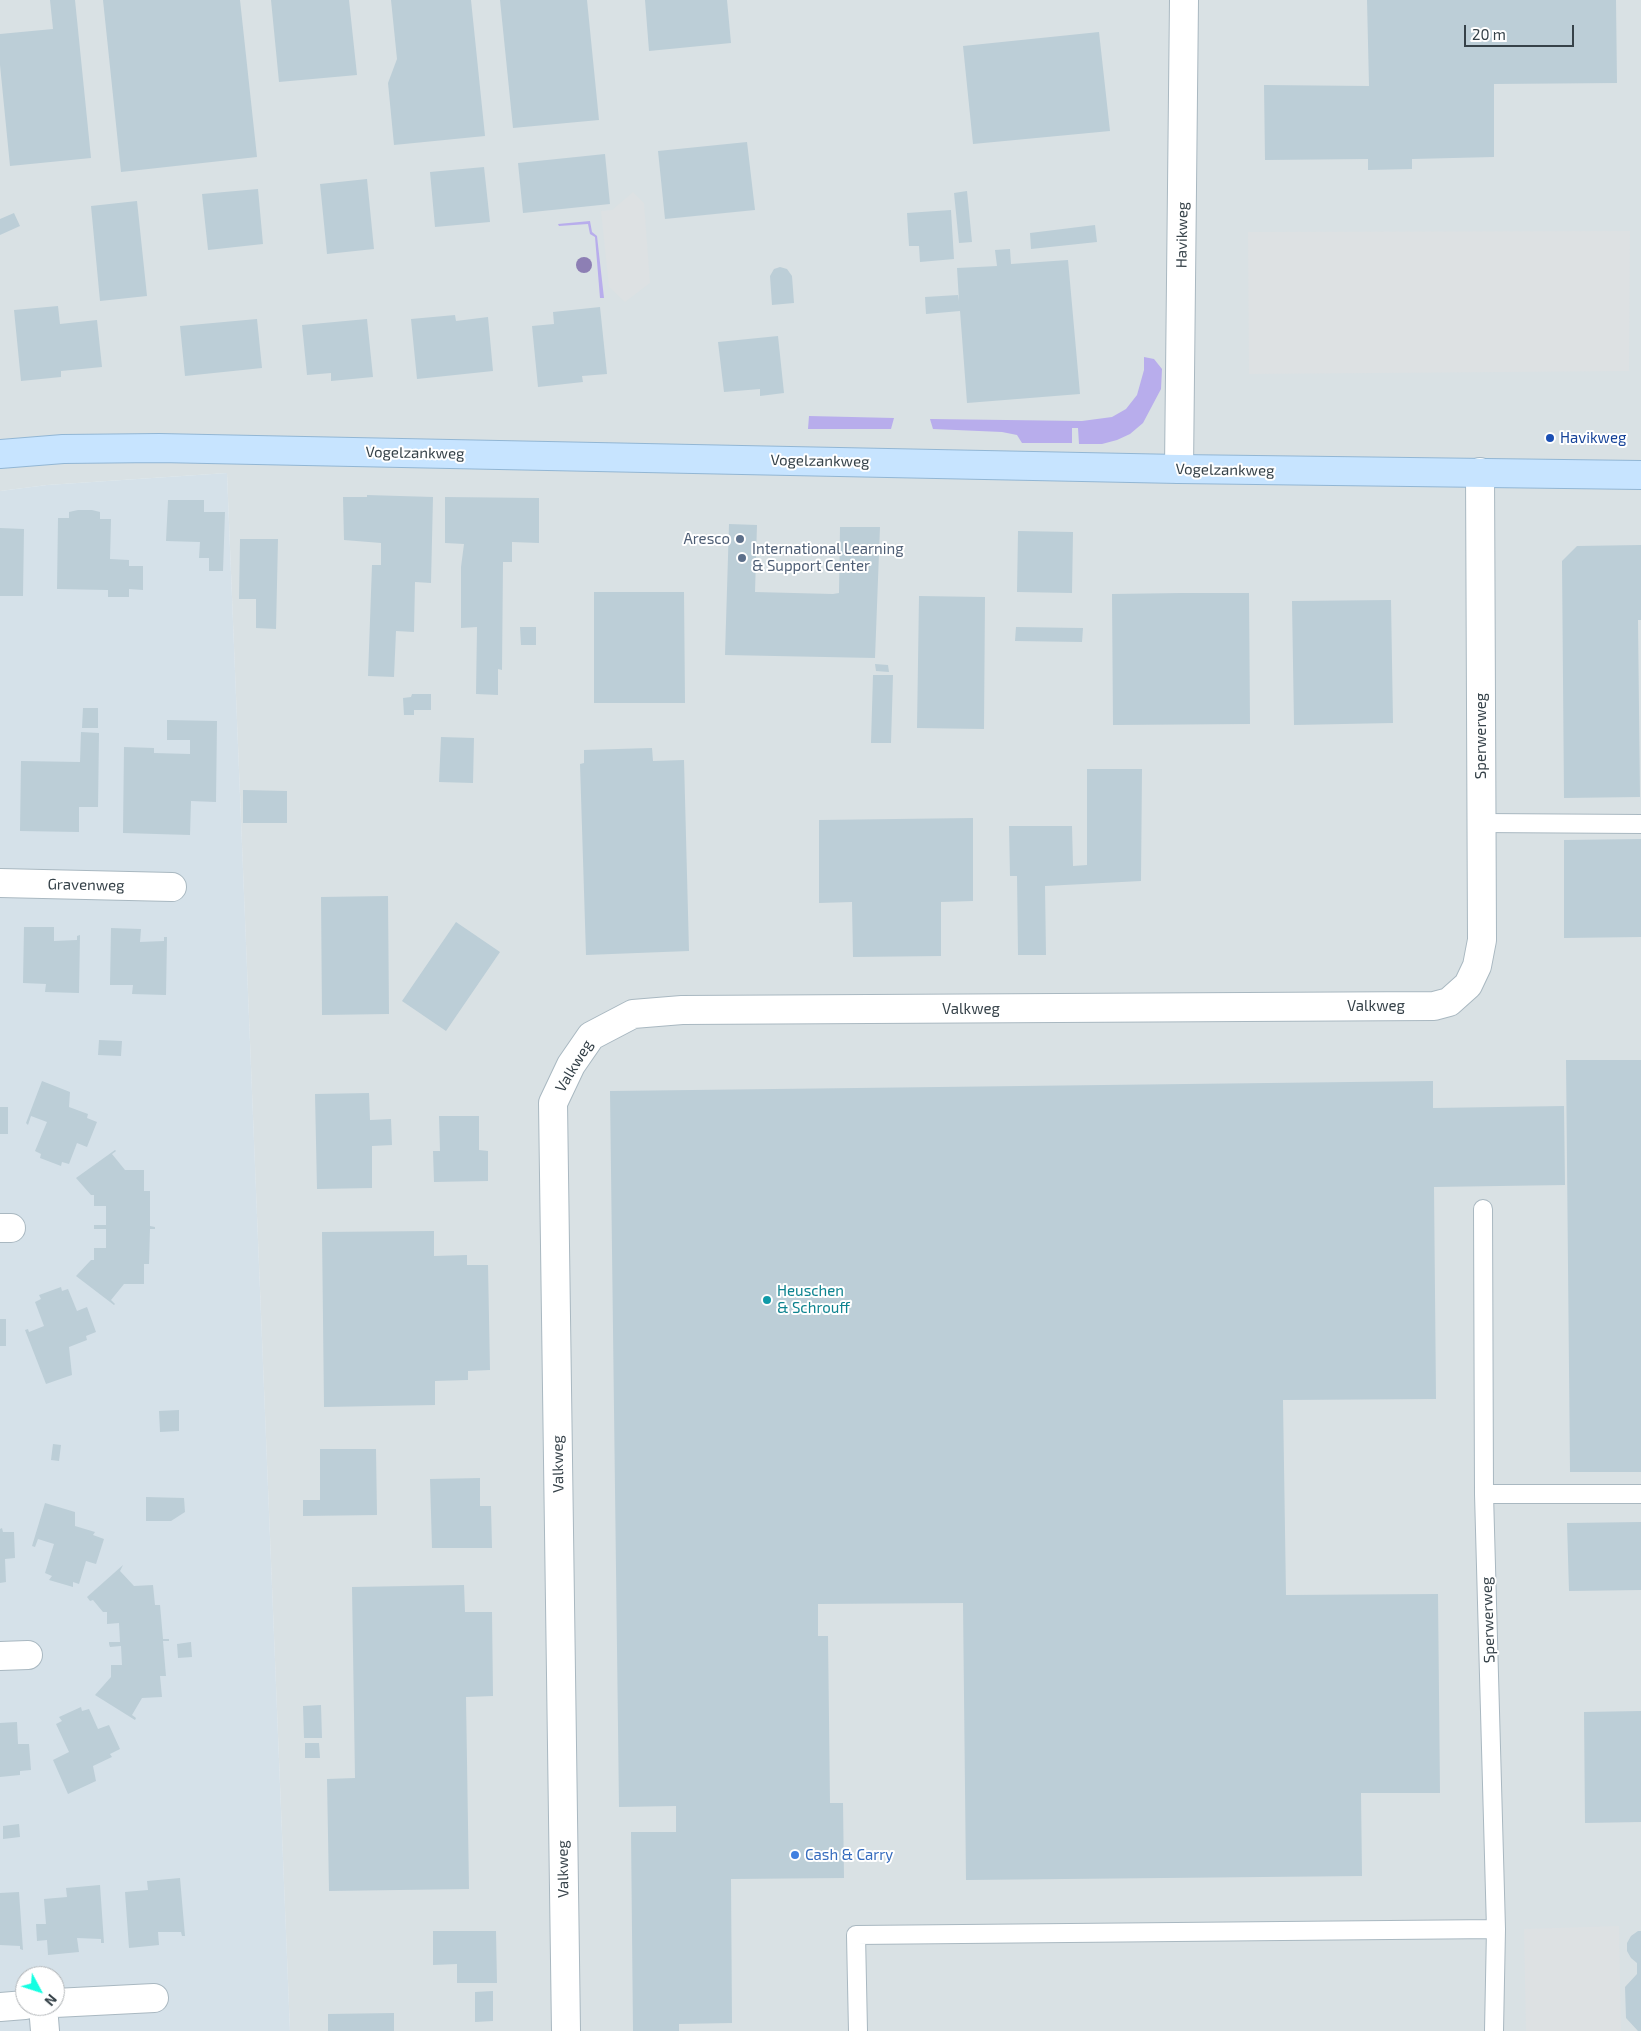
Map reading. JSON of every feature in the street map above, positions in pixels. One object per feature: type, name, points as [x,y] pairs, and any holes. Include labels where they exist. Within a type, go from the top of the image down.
[{"type":"street","name":"Havikweg","points":[[1180,469],[1184,0]]},
{"type":"street","name":"Vogelzankweg","points":[[0,454],[64,449],[159,448],[1180,469],[1641,475]]},
{"type":"street","name":"Sperwerweg","points":[[1459,994],[1468,985],[1477,966],[1482,940],[1480,472]]},
{"type":"street","name":"Gravenweg","points":[[0,882],[172,887]]},
{"type":"street","name":"Valkweg","points":[[566,2031],[553,1102],[571,1065],[591,1036],[633,1014],[682,1010],[1434,1006],[1449,1002],[1459,994]]},
{"type":"street","points":[[0,1656],[28,1654]]},
{"type":"street","points":[[65,2002],[154,1998]]},
{"type":"street","points":[[0,2007],[15,2006]]},
{"type":"street","points":[[44,2016],[45,2031]]},
{"type":"lane","points":[[1481,823],[1641,824]]},
{"type":"lane","name":"Sperwerweg","points":[[1483,1209],[1484,1494],[1496,1929],[1494,2031]]},
{"type":"lane","points":[[1484,1494],[1641,1494]]},
{"type":"lane","points":[[858,2031],[856,1935],[1496,1929]]},
{"type":"shaded area","points":[[0,0],[1641,0],[1641,2031],[290,2031],[227,473],[47,485],[0,491]]},
{"type":"shaded area","points":[[633,192],[644,203],[650,283],[625,302],[609,287],[601,211],[612,210]]},
{"type":"shaded area","points":[[590,221],[592,232],[597,236],[604,298],[600,298],[595,237],[590,234],[588,224],[559,226],[558,224]]},
{"type":"shaded area","points":[[1630,231],[1629,371],[1249,374],[1248,232]]},
{"type":"shaded area","points":[[1144,357],[1154,359],[1162,369],[1161,389],[1143,423],[1130,434],[1117,440],[1102,444],[1079,444],[1078,428],[1072,428],[1072,443],[1022,443],[1017,435],[1002,432],[933,429],[930,419],[1082,421],[1112,417],[1126,409],[1137,395],[1144,370]]},
{"type":"shaded area","points":[[809,416],[894,418],[891,429],[808,429]]},
{"type":"shaded area","points":[[227,473],[290,2031],[0,2031],[0,491],[47,485]]},
{"type":"shaded area","points":[[1619,1926],[1621,2031],[1526,2031],[1524,1929]]},
{"type":"building","points":[[50,0],[75,0],[91,158],[10,166],[0,65],[0,34],[53,29]]},
{"type":"building","points":[[103,0],[240,0],[257,157],[121,172]]},
{"type":"building","points":[[271,0],[349,0],[357,75],[279,82]]},
{"type":"building","points":[[391,0],[471,0],[485,136],[394,145],[388,83],[397,59]]},
{"type":"building","points":[[500,0],[587,0],[599,120],[513,128]]},
{"type":"building","points":[[645,0],[727,0],[731,43],[649,51]]},
{"type":"building","points":[[1367,0],[1616,0],[1617,83],[1494,84],[1494,157],[1412,159],[1412,169],[1368,170],[1368,159],[1265,160],[1264,85],[1369,86]]},
{"type":"building","points":[[1099,32],[1110,131],[973,144],[963,46]]},
{"type":"building","points":[[747,142],[755,210],[665,219],[658,151]]},
{"type":"building","points":[[605,154],[610,204],[523,213],[518,163]]},
{"type":"building","points":[[484,167],[490,222],[435,227],[430,172]]},
{"type":"building","points":[[367,179],[374,249],[327,254],[320,184]]},
{"type":"building","points":[[258,189],[263,244],[208,250],[202,194]]},
{"type":"building","points":[[967,191],[972,242],[959,243],[954,193]]},
{"type":"building","points":[[137,201],[147,296],[100,301],[91,206]]},
{"type":"building","points":[[951,210],[954,259],[920,262],[919,246],[909,246],[907,213]]},
{"type":"building","points":[[14,213],[20,226],[0,235],[0,219]]},
{"type":"building","points":[[1095,225],[1097,242],[1031,249],[1030,233]]},
{"type":"building","points":[[1010,249],[1011,264],[1068,260],[1080,394],[967,403],[960,311],[926,314],[925,297],[958,295],[959,301],[957,268],[997,266],[995,250]]},
{"type":"building","points":[[780,267],[787,269],[792,276],[794,303],[772,305],[770,276],[774,269]]},
{"type":"building","points":[[58,306],[60,324],[97,320],[102,367],[61,371],[61,377],[21,381],[14,310]]},
{"type":"building","points":[[600,307],[607,374],[582,376],[583,382],[538,387],[532,326],[554,324],[553,312]]},
{"type":"building","points":[[455,315],[456,321],[488,317],[493,371],[417,379],[411,319]]},
{"type":"building","points":[[257,319],[262,368],[185,376],[180,326]]},
{"type":"building","points":[[367,319],[373,377],[331,381],[331,373],[307,375],[302,325]]},
{"type":"building","points":[[778,336],[784,393],[760,396],[760,389],[724,392],[718,342]]},
{"type":"building","points":[[367,495],[433,497],[431,583],[415,582],[414,632],[396,631],[394,677],[368,676],[372,565],[381,565],[381,543],[344,540],[343,497],[367,497]]},
{"type":"building","points":[[445,497],[539,498],[539,543],[512,542],[512,562],[503,562],[502,670],[498,669],[498,695],[476,694],[477,627],[461,628],[461,567],[464,544],[445,543]]},
{"type":"building","points":[[168,500],[204,500],[204,512],[225,512],[223,571],[209,571],[209,558],[199,558],[200,542],[166,541]]},
{"type":"building","points":[[78,510],[100,512],[100,519],[111,519],[110,559],[129,560],[129,566],[143,566],[143,590],[129,589],[129,597],[108,597],[108,590],[57,589],[58,518],[69,518],[69,512]]},
{"type":"building","points":[[729,524],[757,525],[755,592],[833,594],[839,593],[840,527],[880,527],[875,658],[725,655]]},
{"type":"building","points":[[0,528],[24,529],[23,596],[0,596]]},
{"type":"building","points":[[1018,531],[1073,532],[1072,593],[1017,592]]},
{"type":"building","points":[[240,539],[278,539],[276,629],[256,628],[256,599],[239,599]]},
{"type":"building","points":[[1641,545],[1641,620],[1638,620],[1640,797],[1564,798],[1562,561],[1577,546]]},
{"type":"building","points":[[594,592],[684,592],[685,703],[594,703]]},
{"type":"building","points":[[1249,593],[1250,724],[1113,725],[1112,594]]},
{"type":"building","points":[[919,596],[985,597],[984,729],[917,728]]},
{"type":"building","points":[[1391,600],[1393,723],[1294,725],[1292,601]]},
{"type":"building","points":[[520,627],[536,627],[536,645],[521,645]]},
{"type":"building","points":[[1016,627],[1083,628],[1082,642],[1015,641]]},
{"type":"building","points":[[875,664],[888,665],[889,672],[876,671]]},
{"type":"building","points":[[873,675],[893,675],[891,743],[871,743]]},
{"type":"building","points":[[412,694],[431,694],[431,710],[414,710],[414,715],[404,715],[403,698],[411,697]]},
{"type":"building","points":[[83,708],[98,708],[98,728],[82,728]]},
{"type":"building","points":[[167,720],[217,721],[216,802],[191,801],[190,835],[123,833],[124,747],[154,748],[154,753],[190,754],[190,740],[167,740]]},
{"type":"building","points":[[81,732],[99,733],[98,807],[79,807],[79,832],[20,831],[21,761],[80,762]]},
{"type":"building","points":[[441,737],[474,738],[473,783],[439,782]]},
{"type":"building","points":[[652,748],[653,761],[684,760],[689,951],[586,955],[580,764],[584,763],[584,750]]},
{"type":"building","points":[[1087,769],[1142,769],[1141,881],[1045,886],[1046,955],[1018,955],[1017,876],[1010,876],[1009,826],[1072,826],[1073,866],[1087,865]]},
{"type":"building","points":[[243,790],[287,791],[287,823],[243,823]]},
{"type":"building","points":[[973,818],[973,901],[941,902],[941,956],[853,957],[852,902],[819,903],[819,820]]},
{"type":"building","points":[[1641,839],[1641,937],[1564,938],[1564,840]]},
{"type":"building","points":[[388,896],[389,1014],[322,1015],[321,897]]},
{"type":"building","points":[[456,922],[500,952],[446,1031],[402,1001]]},
{"type":"building","points":[[24,927],[54,927],[54,941],[77,940],[77,936],[80,935],[79,993],[45,992],[46,984],[23,983]]},
{"type":"building","points":[[111,928],[141,929],[140,942],[164,941],[164,937],[167,937],[166,995],[132,994],[133,985],[110,985]]},
{"type":"building","points":[[99,1040],[122,1041],[121,1056],[98,1055]]},
{"type":"building","points":[[1566,1060],[1641,1060],[1641,1472],[1570,1472]]},
{"type":"building","points":[[42,1081],[70,1092],[69,1107],[88,1114],[87,1118],[97,1122],[87,1147],[77,1143],[69,1164],[62,1162],[61,1166],[40,1158],[41,1154],[35,1151],[47,1122],[31,1116],[28,1125],[26,1123]]},
{"type":"building","points":[[1433,1081],[1433,1108],[1564,1106],[1565,1185],[1434,1187],[1436,1399],[1283,1400],[1286,1595],[1438,1594],[1440,1793],[1361,1793],[1362,1876],[966,1880],[963,1603],[818,1604],[818,1636],[828,1636],[830,1803],[843,1803],[844,1878],[731,1879],[732,2023],[679,2024],[679,2031],[633,2031],[631,1832],[676,1832],[676,1806],[619,1807],[610,1091]]},
{"type":"building","points":[[369,1093],[370,1120],[391,1119],[392,1145],[372,1146],[372,1188],[317,1189],[315,1094]]},
{"type":"building","points":[[0,1107],[8,1107],[8,1134],[0,1134]]},
{"type":"building","points":[[439,1116],[479,1116],[479,1150],[488,1151],[488,1181],[434,1182],[433,1151],[440,1151]]},
{"type":"building","points":[[115,1150],[112,1154],[125,1170],[144,1170],[144,1191],[150,1191],[150,1226],[155,1227],[155,1229],[150,1229],[149,1264],[144,1264],[144,1284],[124,1284],[111,1300],[114,1305],[76,1276],[91,1260],[94,1260],[94,1248],[106,1248],[106,1229],[94,1229],[94,1225],[106,1225],[106,1206],[94,1206],[94,1195],[91,1195],[76,1178]]},
{"type":"building","points":[[434,1231],[434,1256],[467,1255],[467,1265],[488,1265],[490,1370],[468,1371],[468,1380],[435,1381],[435,1405],[324,1407],[322,1232]]},
{"type":"building","points":[[61,1287],[62,1291],[68,1289],[77,1311],[87,1307],[96,1332],[86,1336],[87,1340],[69,1347],[72,1375],[46,1384],[25,1330],[28,1329],[29,1332],[44,1326],[35,1302],[41,1299],[39,1295]]},
{"type":"building","points":[[0,1319],[6,1319],[6,1346],[0,1346]]},
{"type":"building","points":[[179,1410],[179,1431],[160,1432],[159,1411]]},
{"type":"building","points":[[53,1444],[61,1445],[59,1461],[51,1460]]},
{"type":"building","points":[[320,1449],[376,1449],[377,1515],[303,1516],[303,1500],[320,1500]]},
{"type":"building","points":[[480,1478],[480,1506],[491,1506],[492,1548],[432,1548],[430,1479]]},
{"type":"building","points":[[146,1497],[184,1498],[185,1512],[171,1521],[146,1521]]},
{"type":"building","points":[[45,1503],[75,1512],[75,1526],[95,1532],[93,1535],[104,1539],[96,1564],[86,1561],[79,1584],[73,1582],[73,1587],[49,1580],[52,1576],[45,1573],[54,1544],[38,1539],[35,1547],[32,1546]]},
{"type":"building","points":[[1641,1522],[1641,1590],[1569,1591],[1567,1523]]},
{"type":"building","points":[[2,1528],[3,1532],[14,1532],[15,1558],[5,1559],[6,1582],[0,1583],[0,1529]]},
{"type":"building","points":[[123,1565],[120,1571],[134,1586],[153,1585],[155,1605],[160,1605],[163,1639],[169,1639],[169,1641],[163,1641],[166,1676],[160,1676],[162,1697],[142,1698],[132,1715],[136,1718],[135,1720],[95,1695],[111,1677],[111,1665],[122,1665],[121,1646],[110,1647],[109,1644],[109,1642],[120,1642],[119,1623],[107,1624],[107,1612],[103,1612],[93,1600],[90,1601],[87,1597]]},
{"type":"building","points":[[464,1585],[465,1612],[492,1612],[493,1696],[466,1697],[469,1889],[329,1891],[327,1779],[355,1778],[352,1587]]},
{"type":"building","points":[[191,1642],[192,1657],[178,1658],[177,1644]]},
{"type":"building","points":[[321,1705],[322,1738],[304,1738],[303,1706]]},
{"type":"building","points":[[81,1707],[82,1711],[89,1709],[98,1729],[109,1725],[120,1749],[110,1754],[112,1757],[93,1766],[96,1781],[68,1794],[53,1760],[69,1752],[56,1724],[62,1721],[59,1717]]},
{"type":"building","points":[[1641,1711],[1641,1822],[1585,1823],[1584,1712]]},
{"type":"building","points":[[17,1722],[18,1744],[29,1744],[31,1770],[20,1771],[20,1775],[0,1777],[0,1723]]},
{"type":"building","points":[[305,1743],[319,1743],[320,1758],[305,1758]]},
{"type":"building","points":[[19,1824],[20,1837],[3,1839],[3,1826]]},
{"type":"building","points":[[180,1878],[185,1936],[182,1936],[181,1932],[158,1932],[159,1945],[129,1948],[125,1892],[148,1890],[147,1881]]},
{"type":"building","points":[[100,1885],[104,1943],[101,1943],[101,1939],[77,1938],[79,1952],[48,1955],[47,1940],[37,1941],[36,1924],[46,1924],[44,1899],[67,1897],[66,1888]]},
{"type":"building","points":[[19,1892],[23,1950],[20,1949],[20,1946],[0,1945],[0,1893]]},
{"type":"building","points":[[433,1931],[496,1931],[497,1983],[457,1983],[457,1964],[433,1965]]},
{"type":"building","points":[[1641,1931],[1641,2031],[1638,2031],[1626,2018],[1625,1987],[1637,1974],[1637,1963],[1627,1951],[1627,1943],[1631,1936]]},
{"type":"building","points":[[493,1991],[493,2021],[475,2022],[475,1992]]},
{"type":"building","points":[[394,2013],[394,2031],[328,2031],[328,2014]]},
{"type":"place","name":"Havikweg","points":[[1550,438]]},
{"type":"place","name":"Aresco","points":[[740,539]]},
{"type":"place","name":"International Learning & Support Center","points":[[742,558]]},
{"type":"place","name":"Heuschen & Schrouff","points":[[767,1300]]},
{"type":"place","name":"Cash & Carry","points":[[795,1855]]}]
